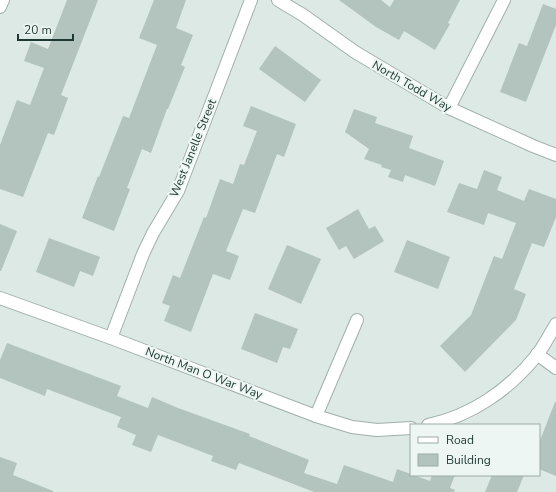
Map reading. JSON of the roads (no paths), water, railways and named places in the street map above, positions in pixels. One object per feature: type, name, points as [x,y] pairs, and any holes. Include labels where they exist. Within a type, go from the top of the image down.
[{"type":"street","points":[[0,8],[3,0]]},
{"type":"street","name":"West Janelle Street","points":[[111,338],[143,254],[153,233],[178,191],[251,0]]},
{"type":"street","name":"North Todd Way","points":[[278,0],[304,14],[355,52],[449,108],[556,155]]},
{"type":"street","points":[[449,108],[504,0]]},
{"type":"street","name":"North Man O War Way","points":[[0,298],[111,338],[316,416],[352,427],[377,430],[410,428]]},
{"type":"street","points":[[316,416],[358,320]]},
{"type":"street","points":[[432,424],[470,411],[495,396],[518,377],[537,354],[556,324]]},
{"type":"street","points":[[537,354],[556,368]]}]
